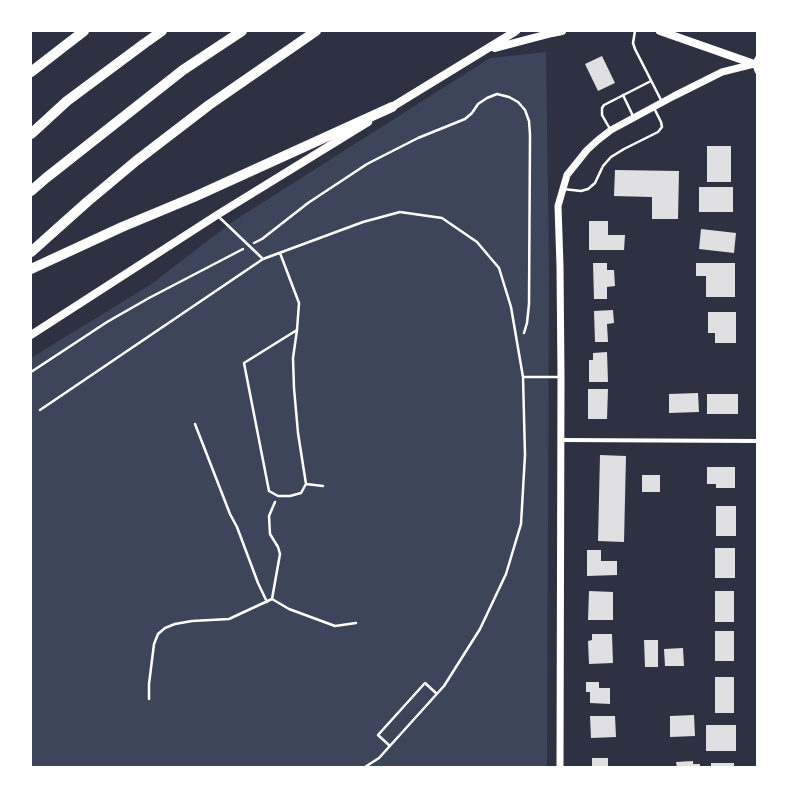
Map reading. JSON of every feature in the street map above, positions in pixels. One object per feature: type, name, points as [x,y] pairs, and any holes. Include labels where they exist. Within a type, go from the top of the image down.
[{"type":"highway","points":[[31,72],[84,31]]},
{"type":"highway","points":[[31,134],[67,102],[162,31]]},
{"type":"highway","points":[[31,192],[46,178],[182,70],[242,31]]},
{"type":"highway","points":[[31,252],[136,161],[203,110],[316,31]]},
{"type":"highway","points":[[31,269],[392,107]]},
{"type":"main road","points":[[31,335],[217,215],[516,31]]},
{"type":"main road","points":[[484,51],[562,31]]},
{"type":"main road","points":[[660,31],[756,65]]},
{"type":"street","points":[[560,767],[561,377],[558,206],[567,175],[587,150],[611,130],[722,72],[756,65]]},
{"type":"street","points":[[561,440],[757,441]]},
{"type":"lane","points":[[635,31],[633,43],[635,49],[662,102]]},
{"type":"lane","points":[[611,130],[602,115],[602,108],[604,105],[651,81]]},
{"type":"lane","points":[[623,95],[634,117]]},
{"type":"lane","points":[[563,189],[581,191],[588,189],[595,183],[603,166],[611,158],[624,149],[658,132],[662,128],[661,122],[653,107]]},
{"type":"lane","points":[[40,410],[263,259],[363,222],[400,212],[442,218],[477,242],[499,268],[511,307],[523,377],[525,455],[522,524],[506,574],[480,629],[444,686],[379,758],[365,767]]},
{"type":"lane","points":[[217,215],[263,259]]},
{"type":"lane","points":[[280,253],[299,303],[297,330],[293,358],[294,388],[298,433],[306,484],[301,493],[290,496],[278,496],[270,491],[244,363],[297,330]]},
{"type":"lane","points":[[523,377],[561,377]]},
{"type":"lane","points":[[306,484],[323,486]]},
{"type":"lane","points":[[390,746],[378,735],[425,683],[437,694]]},
{"type":"path","points":[[195,424],[230,514],[237,527],[258,583],[267,602]]},
{"type":"path","points":[[149,699],[154,644],[158,634],[170,625],[192,621],[229,619],[272,599],[280,554],[278,547],[270,534],[269,516],[278,496]]},
{"type":"path","points":[[272,599],[289,609],[335,626],[356,623]]},
{"type":"shaded area","points":[[546,52],[549,271],[547,767],[31,767],[31,358],[150,285],[232,222],[490,58]]},
{"type":"building","points":[[602,56],[615,83],[598,91],[585,64]]},
{"type":"building","points":[[707,146],[731,146],[731,182],[707,182]]},
{"type":"building","points":[[615,170],[679,171],[678,219],[652,219],[652,197],[614,196]]},
{"type":"building","points":[[699,187],[733,187],[733,212],[699,212]]},
{"type":"building","points":[[589,221],[608,221],[608,235],[625,235],[624,250],[589,250]]},
{"type":"building","points":[[701,229],[736,233],[734,253],[699,249]]},
{"type":"building","points":[[593,263],[607,263],[607,270],[614,270],[615,286],[607,287],[607,299],[594,299]]},
{"type":"building","points":[[696,263],[735,263],[735,297],[706,297],[706,276],[696,276]]},
{"type":"building","points":[[613,310],[614,323],[607,324],[608,342],[595,342],[594,311]]},
{"type":"building","points":[[708,312],[736,312],[736,343],[715,343],[715,333],[708,333]]},
{"type":"building","points":[[607,352],[608,382],[589,382],[589,360],[593,360],[593,353]]},
{"type":"building","points":[[588,389],[608,389],[607,419],[588,419]]},
{"type":"building","points":[[698,393],[699,412],[669,413],[669,394]]},
{"type":"building","points":[[707,394],[738,394],[738,414],[707,414]]},
{"type":"building","points":[[600,455],[626,456],[624,542],[598,541]]},
{"type":"building","points":[[707,467],[735,467],[735,488],[716,488],[716,484],[707,484]]},
{"type":"building","points":[[642,475],[660,475],[660,492],[642,492]]},
{"type":"building","points":[[716,506],[736,506],[736,536],[716,536]]},
{"type":"building","points":[[715,548],[735,548],[735,578],[715,578]]},
{"type":"building","points":[[587,550],[601,550],[601,561],[617,561],[617,575],[587,576]]},
{"type":"building","points":[[589,591],[613,592],[613,620],[588,620]]},
{"type":"building","points":[[715,591],[734,591],[734,622],[715,622]]},
{"type":"building","points":[[715,631],[734,631],[734,661],[715,661]]},
{"type":"building","points":[[592,634],[612,634],[613,663],[589,664],[588,641],[592,640]]},
{"type":"building","points":[[644,640],[658,640],[658,667],[645,667]]},
{"type":"building","points":[[683,648],[684,666],[665,666],[664,649]]},
{"type":"building","points":[[715,677],[734,677],[734,713],[715,713]]},
{"type":"building","points":[[586,682],[599,682],[599,688],[610,688],[610,704],[590,703],[590,692],[586,692]]},
{"type":"building","points":[[694,715],[695,736],[670,737],[670,716]]},
{"type":"building","points":[[590,716],[615,716],[616,737],[591,738]]},
{"type":"building","points":[[706,725],[736,725],[736,751],[706,751]]},
{"type":"building","points":[[592,758],[608,758],[608,767],[592,767]]},
{"type":"building","points":[[693,761],[693,764],[700,764],[700,767],[677,767],[676,762]]},
{"type":"building","points":[[711,763],[734,763],[734,767],[711,767]]}]
